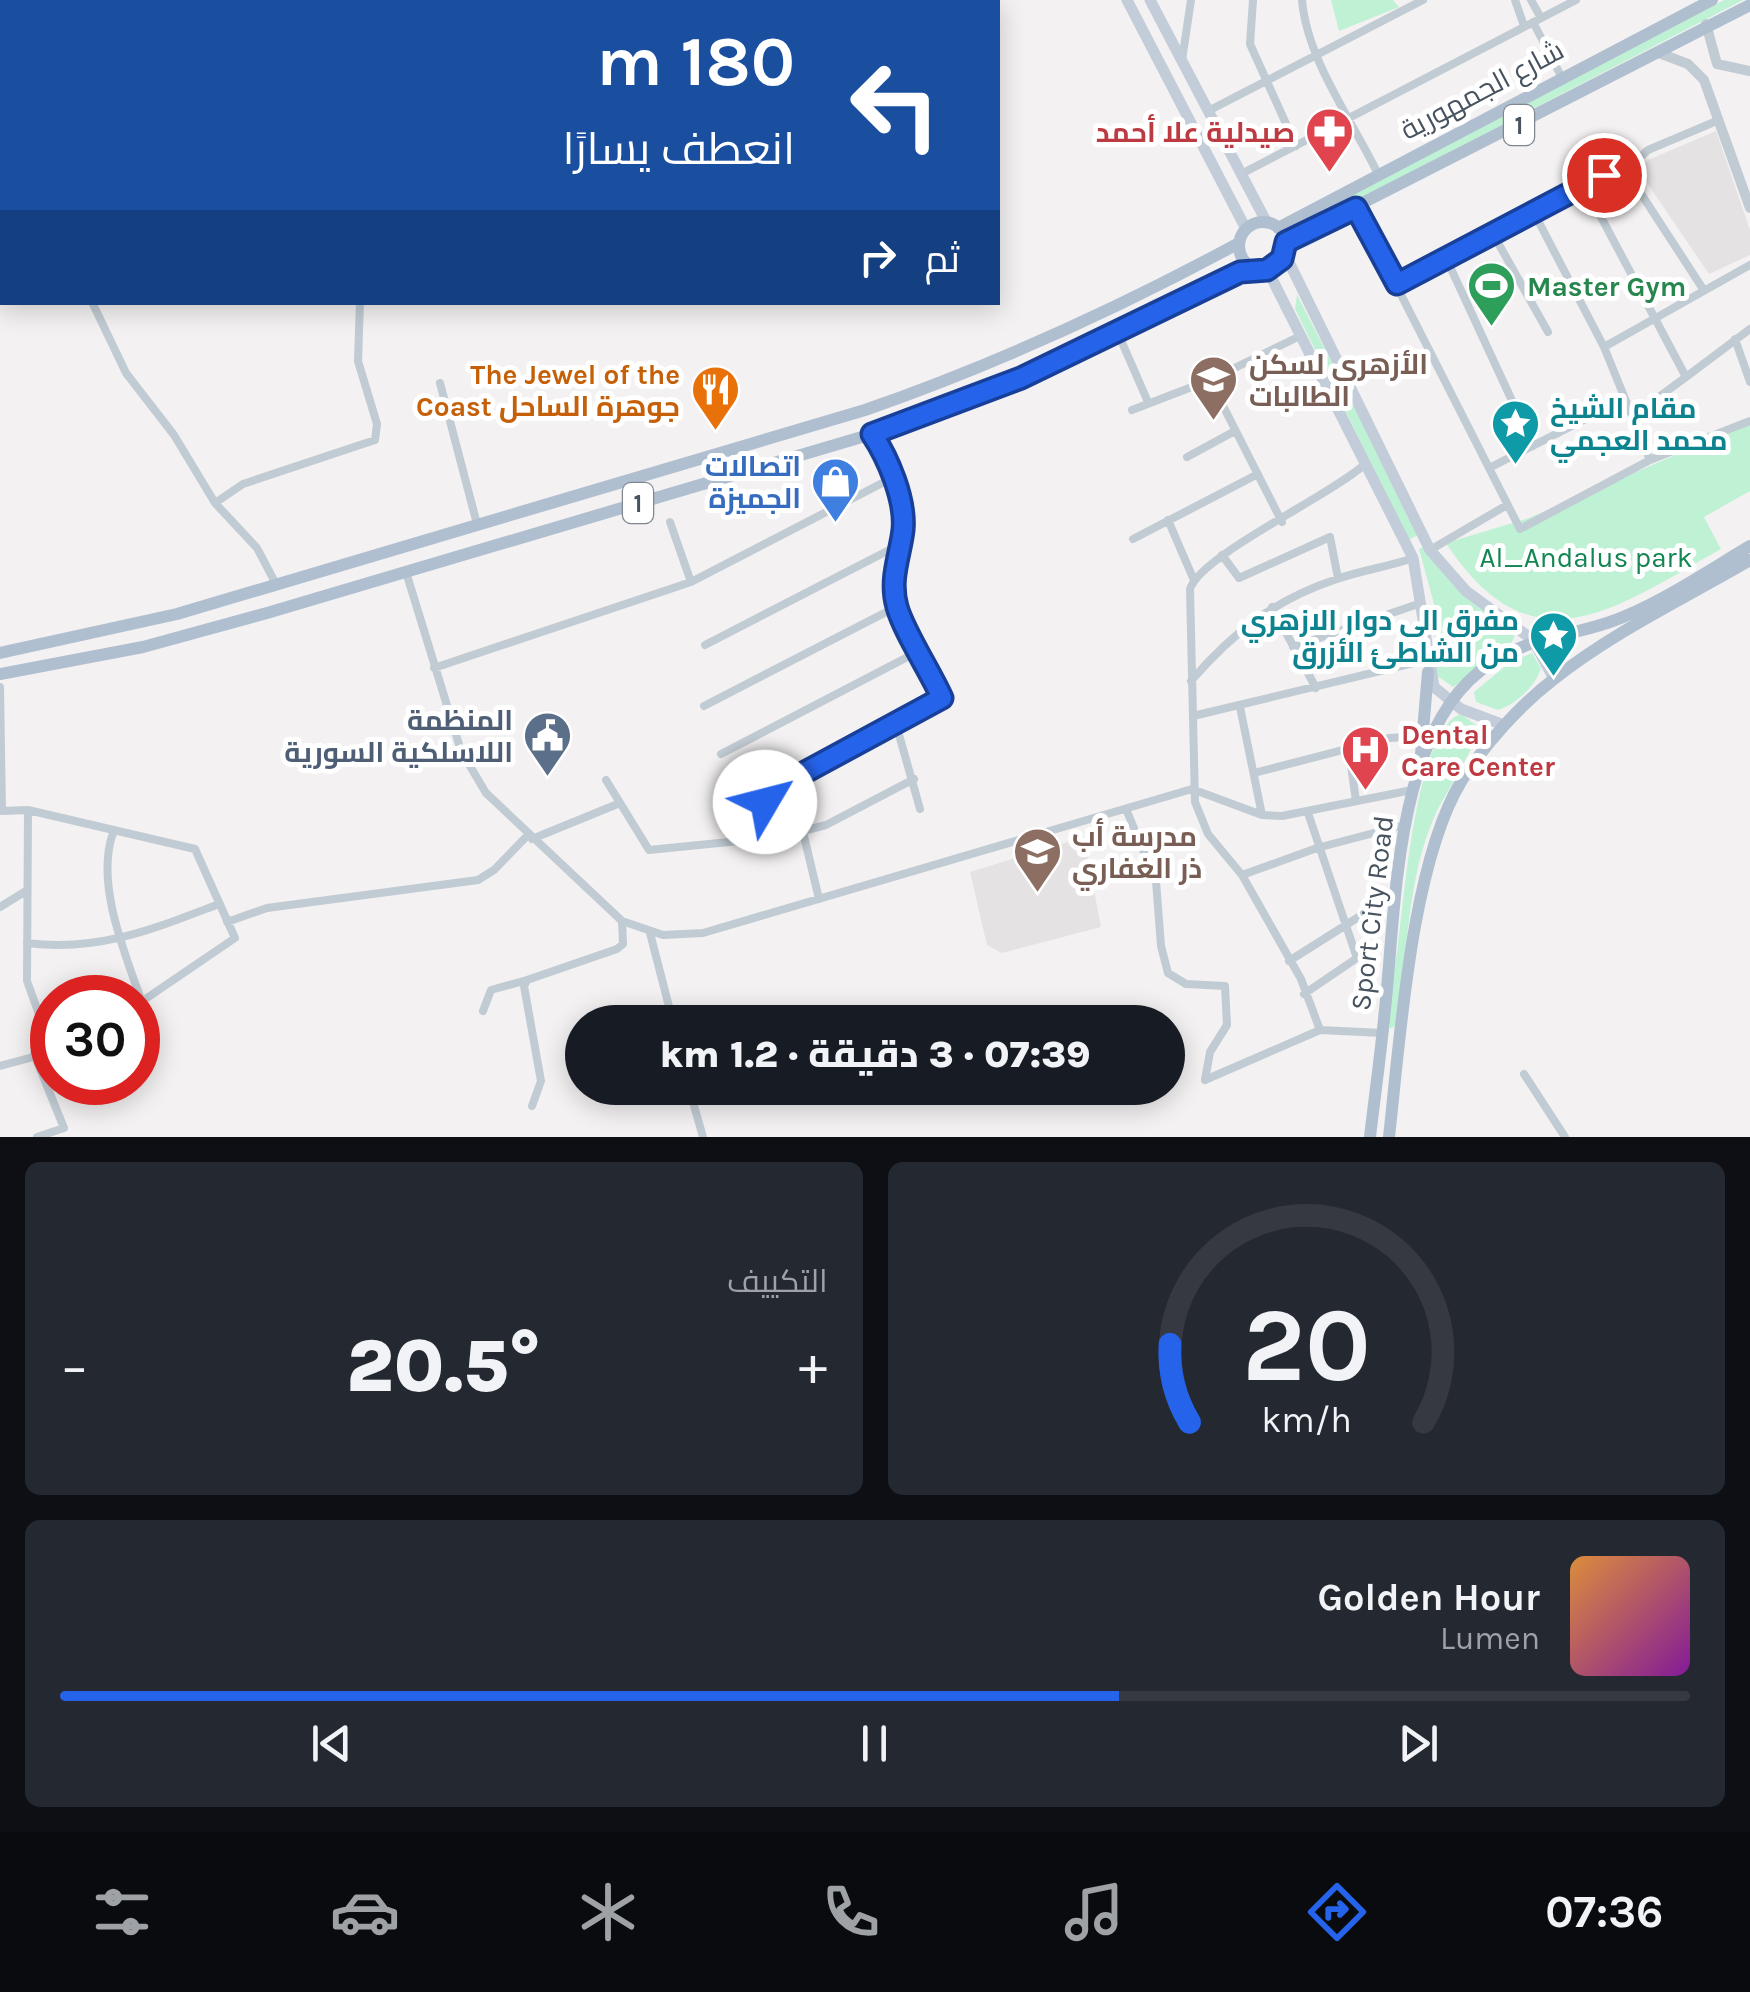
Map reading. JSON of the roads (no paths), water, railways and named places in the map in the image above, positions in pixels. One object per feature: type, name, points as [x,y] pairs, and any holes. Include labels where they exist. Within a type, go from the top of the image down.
[{"type":"main road","points":[[1127,0],[1246,229]]},
{"type":"main road","points":[[1150,0],[1241,174],[1286,248],[1300,291],[1430,550],[1466,591],[1533,640],[1554,679]]},
{"type":"main road","name":"شارع الجمهورية","points":[[1272,225],[1712,0]]},
{"type":"main road","name":"شارع الجمهورية","points":[[1286,248],[1356,208],[1659,53],[1706,24],[1750,5]]},
{"type":"main road","points":[[1246,229],[1272,225]]},
{"type":"main road","points":[[1246,229],[1239,243],[1242,258],[1260,269],[1282,300],[1413,558],[1424,603],[1427,666],[1420,773]]},
{"type":"main road","name":"1","points":[[0,653],[177,614],[932,386],[1142,295],[1239,243]]},
{"type":"main road","points":[[1260,269],[1286,248]]},
{"type":"main road","points":[[1176,302],[1207,281],[1206,274],[1194,268]]},
{"type":"main road","name":"1","points":[[0,674],[182,636],[872,434],[1021,378],[1176,302],[1260,269]]},
{"type":"main road","points":[[1282,300],[1292,291],[1300,291]]},
{"type":"main road","points":[[932,386],[940,408]]},
{"type":"main road","points":[[1406,544],[1423,536]]},
{"type":"main road","name":"Sport City Road","points":[[1370,1137],[1395,894],[1407,824],[1420,773],[1451,703],[1486,666],[1533,640],[1610,622],[1750,546]]},
{"type":"main road","name":"Sport City Road","points":[[1389,1137],[1403,1009],[1435,849],[1461,782],[1504,726],[1554,679],[1750,560]]},
{"type":"main road","points":[[177,614],[182,636]]},
{"type":"main road","points":[[1427,666],[1434,687],[1451,703],[1504,726]]},
{"type":"street","points":[[1182,61],[1190,0]]},
{"type":"street","points":[[1254,0],[1250,44],[1296,146]]},
{"type":"street","points":[[1302,0],[1304,21],[1317,56],[1378,174]]},
{"type":"street","points":[[1208,111],[1422,0]]},
{"type":"street","points":[[1515,0],[1533,22],[1560,76]]},
{"type":"street","points":[[1531,0],[1533,22]]},
{"type":"street","points":[[1241,174],[1576,0]]},
{"type":"street","points":[[1706,24],[1709,47],[1717,64],[1750,72]]},
{"type":"street","points":[[1659,53],[1688,64],[1713,68],[1721,64]]},
{"type":"street","points":[[1688,64],[1699,73],[1710,93],[1744,173],[1750,208]]},
{"type":"street","points":[[1710,93],[1721,64]]},
{"type":"street","points":[[1397,284],[1648,150],[1719,120]]},
{"type":"street","points":[[1623,166],[1704,289]]},
{"type":"street","points":[[1584,185],[1686,377]]},
{"type":"street","points":[[1356,208],[1520,530],[1650,460],[1750,421]]},
{"type":"street","points":[[1532,210],[1604,347],[1650,460]]},
{"type":"street","points":[[1492,232],[1548,332]]},
{"type":"street","points":[[1446,258],[1532,446]]},
{"type":"street","points":[[1604,347],[1750,264]]},
{"type":"street","points":[[93,305],[126,373],[174,435],[215,503],[258,548],[276,584]]},
{"type":"street","points":[[215,503],[243,484],[376,440],[377,424],[358,361],[360,305]]},
{"type":"street","points":[[1633,416],[1750,330]]},
{"type":"street","points":[[1117,331],[1148,402]]},
{"type":"street","points":[[1132,410],[1210,380],[1300,336]]},
{"type":"street","points":[[1735,339],[1750,382]]},
{"type":"street","points":[[1210,380],[1282,522]]},
{"type":"street","points":[[440,383],[477,524]]},
{"type":"street","points":[[1490,468],[1625,399]]},
{"type":"street","points":[[1187,457],[1236,431]]},
{"type":"street","points":[[872,434],[885,454],[903,531],[893,576],[896,607],[942,698],[768,793],[765,802],[779,837],[804,832],[914,779]]},
{"type":"street","points":[[1194,578],[1222,555],[1338,488],[1364,465]]},
{"type":"street","points":[[1133,538],[1258,474]]},
{"type":"street","points":[[434,668],[690,582],[892,478]]},
{"type":"street","points":[[1430,550],[1507,505]]},
{"type":"street","points":[[1168,520],[1194,578],[1188,643],[1192,789],[1208,834],[1242,875],[1289,961],[1320,1030]]},
{"type":"street","points":[[670,522],[690,582]]},
{"type":"street","points":[[1222,555],[1236,578],[1330,537],[1338,578]]},
{"type":"street","points":[[705,645],[898,546]]},
{"type":"street","points":[[1191,681],[1233,634],[1272,606],[1338,578],[1413,558]]},
{"type":"street","points":[[406,572],[434,668],[472,773],[530,837],[622,921],[650,933],[703,933],[1192,789],[1262,816],[1308,813],[1414,790]]},
{"type":"street","points":[[1293,647],[1424,603]]},
{"type":"street","points":[[1272,606],[1316,688]]},
{"type":"street","points":[[704,706],[896,607]]},
{"type":"street","points":[[721,754],[921,650]]},
{"type":"street","points":[[1193,716],[1427,666]]},
{"type":"street","points":[[0,688],[1,812],[28,810],[196,849],[235,938],[160,989]]},
{"type":"street","points":[[1240,707],[1262,816]]},
{"type":"street","points":[[896,724],[920,809]]},
{"type":"street","points":[[1254,772],[1349,752],[1389,738],[1422,736]]},
{"type":"street","points":[[1349,752],[1356,801]]},
{"type":"street","points":[[606,780],[643,845],[652,852],[738,841]]},
{"type":"street","points":[[227,922],[268,908],[472,882],[494,870],[530,837],[620,803]]},
{"type":"street","points":[[1126,809],[1156,882],[1160,946],[1168,973],[1186,984],[1225,986],[1227,1025],[1210,1052],[1205,1080],[1320,1030],[1382,1034]]},
{"type":"street","points":[[28,810],[30,989]]},
{"type":"street","points":[[1304,994],[1357,958],[1308,813]]},
{"type":"street","points":[[1242,875],[1317,848],[1407,824]]},
{"type":"street","points":[[113,832],[108,847],[121,940],[132,975]]},
{"type":"street","points":[[804,832],[819,898]]},
{"type":"street","points":[[0,907],[26,891]]},
{"type":"street","points":[[1289,961],[1395,894]]},
{"type":"street","points":[[27,943],[52,946],[121,940],[220,904]]},
{"type":"street","points":[[482,1011],[492,990],[616,949],[622,944],[622,921]]},
{"type":"street","points":[[650,933],[669,1005]]},
{"type":"street","points":[[527,980],[523,996],[541,1081],[532,1106]]},
{"type":"street","points":[[0,1066],[30,1055]]},
{"type":"street","points":[[1524,1074],[1566,1137]]},
{"type":"street","points":[[37,1137],[64,1128],[55,1105]]},
{"type":"street","points":[[694,1105],[702,1137]]},
{"type":"place","name":"صيدلية علا أحمد","points":[[1330,174]]},
{"type":"place","name":"Master Gym","points":[[1492,328]]},
{"type":"place","name":"الأزهري لسكن الطالبات","points":[[1214,422]]},
{"type":"place","name":"The Jewel of the Coast جوهرة الساحل","points":[[715,432]]},
{"type":"place","name":"مقام الشيخ محمد العجمي","points":[[1515,466]]},
{"type":"place","name":"اتصالات الجميزة","points":[[836,524]]},
{"type":"place","name":"مفرق الى دوار الازهري من الشاطئ الأزرق","points":[[1554,678]]},
{"type":"place","name":"المنظمة اللاسلكية السورية","points":[[548,778]]},
{"type":"place","name":"Dental Care Center","points":[[1366,792]]},
{"type":"place","name":"مدرسة أب ذر الغفاري","points":[[1037,894]]},
{"type":"park label","name":"Al_Andalus park","points":[[1586,557]]}]
